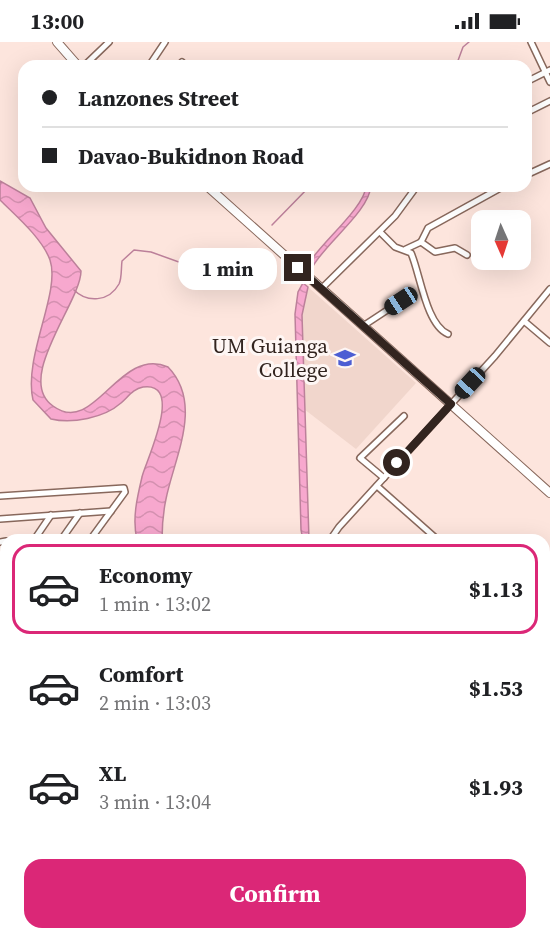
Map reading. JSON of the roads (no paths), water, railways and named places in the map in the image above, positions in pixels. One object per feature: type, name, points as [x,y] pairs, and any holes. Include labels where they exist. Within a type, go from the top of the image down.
[{"type":"highway","points":[[57,42],[73,60]]},
{"type":"highway","points":[[214,192],[550,493]]},
{"type":"street","points":[[90,60],[109,42]]},
{"type":"street","points":[[154,60],[165,42]]},
{"type":"street","points":[[531,42],[548,71],[550,82]]},
{"type":"street","points":[[532,79],[548,71]]},
{"type":"street","points":[[532,110],[550,101]]},
{"type":"street","points":[[532,172],[550,164]]},
{"type":"street","points":[[322,288],[400,212],[413,192]]},
{"type":"street","points":[[405,249],[421,242],[428,228],[493,192]]},
{"type":"street","points":[[380,232],[394,247],[405,249],[412,255],[421,291],[439,327],[448,334]]},
{"type":"street","points":[[421,242],[435,252],[455,248],[467,255]]},
{"type":"street","points":[[335,534],[550,289]]},
{"type":"street","points":[[544,296],[550,301]]},
{"type":"street","points":[[363,326],[401,301]]},
{"type":"street","points":[[524,321],[550,343]]},
{"type":"street","points":[[384,478],[360,458],[404,416]]},
{"type":"street","points":[[377,486],[431,534]]},
{"type":"street","points":[[0,496],[125,489],[94,534]]},
{"type":"street","points":[[0,519],[111,511]]},
{"type":"street","points":[[65,534],[80,513]]},
{"type":"street","points":[[38,534],[51,515]]},
{"type":"water","points":[[0,181],[30,198],[46,228],[81,271],[78,285],[52,340],[41,378],[43,394],[53,406],[68,412],[82,410],[95,402],[121,378],[135,369],[150,364],[168,367],[179,382],[184,397],[184,431],[165,504],[162,534],[136,534],[135,524],[142,477],[159,425],[162,410],[161,397],[155,389],[139,388],[106,413],[68,421],[51,419],[33,400],[31,383],[33,364],[51,289],[50,260],[35,236],[0,200]]},
{"type":"water","points":[[370,192],[363,206],[313,266],[309,263],[351,214],[364,194]]},
{"type":"water","points":[[303,283],[308,287],[302,315],[309,534],[302,534],[301,530],[295,314],[298,292]]},
{"type":"waterway","points":[[458,60],[463,47],[469,42]]},
{"type":"waterway","points":[[272,225],[304,192]]},
{"type":"waterway","points":[[74,290],[91,299],[110,294],[120,282],[122,261],[134,250],[151,252],[190,266],[246,255],[255,249]]},
{"type":"place","name":"UM Guianga College","points":[[345,358]]}]
